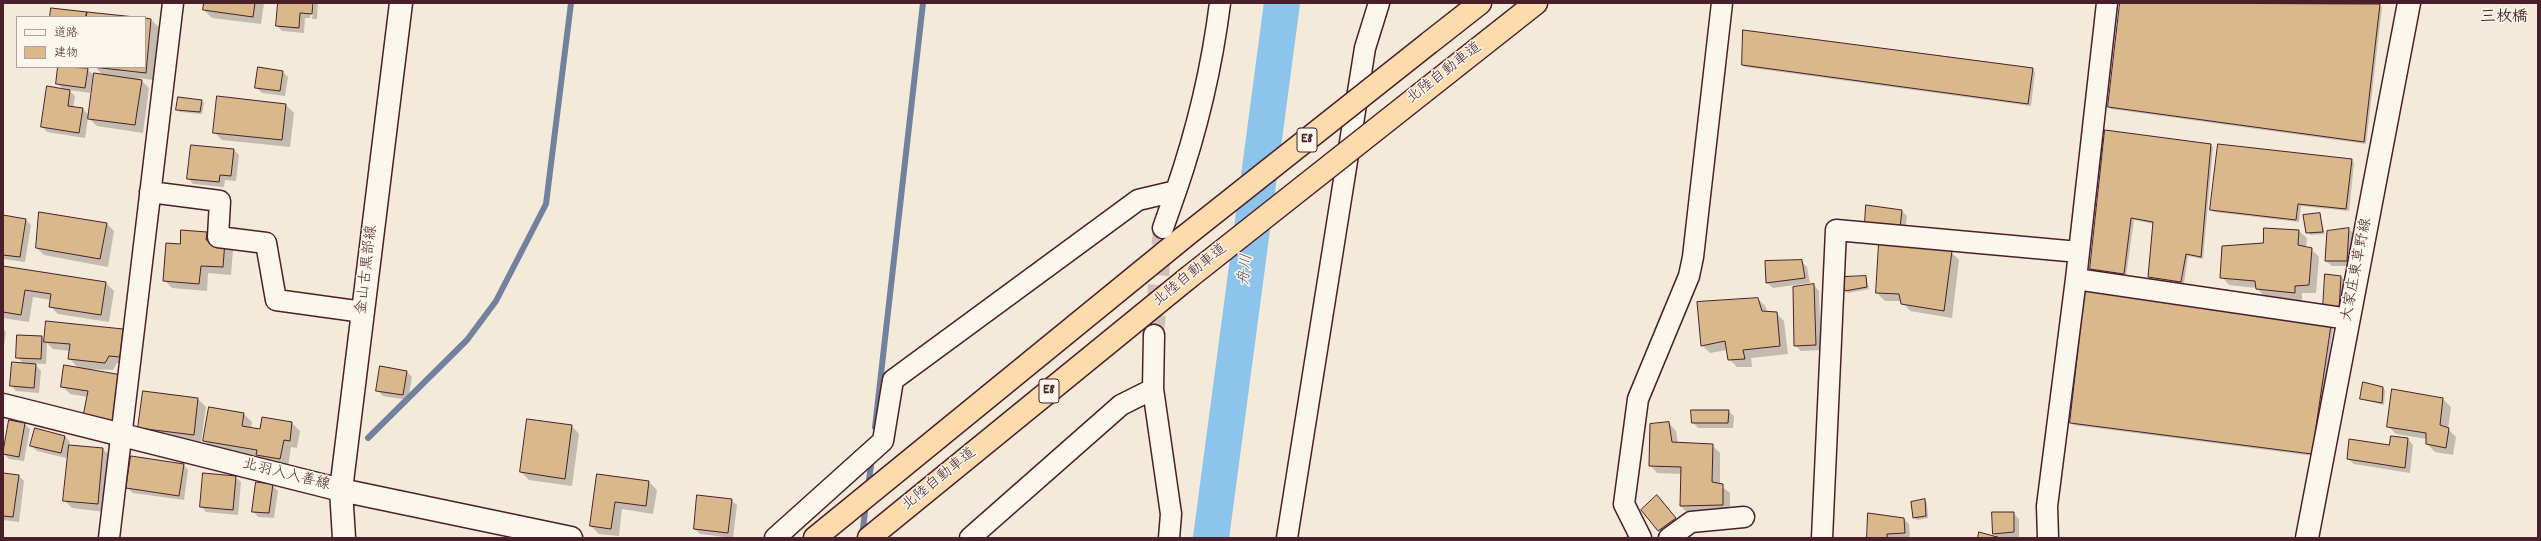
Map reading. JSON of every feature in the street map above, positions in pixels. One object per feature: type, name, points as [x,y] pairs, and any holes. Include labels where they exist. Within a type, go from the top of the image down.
[{"type":"highway","name":"E8","points":[[815,538],[920,451],[1184,238],[1480,3]]},
{"type":"highway","name":"北陸自動車道","points":[[869,538],[1188,278],[1536,3]]},
{"type":"main road","name":"金山古黒部線","points":[[344,538],[341,490],[401,3]]},
{"type":"main road","name":"大家庄東草野線","points":[[2307,538],[2409,3]]},
{"type":"main road","name":"北羽入入善線","points":[[3,405],[341,490],[570,538]]},
{"type":"street","points":[[109,538],[120,434],[173,3]]},
{"type":"street","points":[[1163,228],[1190,151],[1214,48],[1220,3]]},
{"type":"street","points":[[1287,538],[1365,48],[1379,3]]},
{"type":"street","points":[[1641,538],[1624,504],[1638,399],[1689,276],[1693,257],[1722,3]]},
{"type":"street","points":[[2048,538],[2047,506],[2076,279],[2107,3]]},
{"type":"street","points":[[150,192],[220,200],[218,237],[266,243],[276,300],[363,312]]},
{"type":"street","points":[[775,538],[883,441],[893,380],[1138,200],[1176,192]]},
{"type":"street","points":[[1822,538],[1836,230],[2079,252]]},
{"type":"street","points":[[2076,279],[2349,319]]},
{"type":"street","points":[[1154,335],[1153,389],[1171,514],[1169,538]]},
{"type":"street","points":[[970,538],[1121,405],[1153,389]]},
{"type":"street","points":[[1669,538],[1691,522],[1744,516]]},
{"type":"building","points":[[204,3],[255,3],[253,17],[203,10]]},
{"type":"building","points":[[278,3],[313,3],[312,14],[300,13],[299,28],[276,26]]},
{"type":"building","points":[[2120,3],[2380,4],[2364,142],[2108,107]]},
{"type":"building","points":[[51,8],[87,12],[86,16],[50,16]]},
{"type":"building","points":[[87,12],[125,16],[86,16]]},
{"type":"building","points":[[146,18],[151,19],[146,73],[102,68],[146,68]]},
{"type":"building","points":[[1743,30],[2033,68],[2028,104],[1742,65]]},
{"type":"building","points":[[258,67],[283,71],[280,91],[255,88]]},
{"type":"building","points":[[58,68],[88,68],[85,88],[56,84]]},
{"type":"building","points":[[94,73],[142,80],[135,125],[88,119]]},
{"type":"building","points":[[47,86],[70,90],[68,106],[83,108],[79,133],[41,127]]},
{"type":"building","points":[[217,96],[286,104],[282,140],[213,133]]},
{"type":"building","points":[[178,97],[202,100],[200,112],[176,110]]},
{"type":"building","points":[[2105,130],[2211,144],[2201,257],[2186,254],[2181,282],[2148,277],[2153,222],[2131,218],[2124,274],[2090,269]]},
{"type":"building","points":[[2218,144],[2352,159],[2346,209],[2298,204],[2296,220],[2210,210]]},
{"type":"building","points":[[191,145],[234,149],[231,176],[220,175],[219,182],[187,179]]},
{"type":"building","points":[[1866,205],[1902,210],[1900,228],[1865,223]]},
{"type":"building","points":[[39,212],[107,223],[100,259],[36,248]]},
{"type":"building","points":[[2320,213],[2323,232],[2306,233],[2303,215]]},
{"type":"building","points":[[3,215],[26,219],[20,257],[3,255]]},
{"type":"building","points":[[2264,228],[2299,230],[2298,245],[2312,248],[2309,285],[2295,286],[2295,293],[2256,289],[2255,281],[2220,278],[2222,246],[2263,243]]},
{"type":"building","points":[[2349,228],[2347,261],[2325,261],[2327,231]]},
{"type":"building","points":[[181,230],[207,232],[206,240],[225,241],[223,267],[201,266],[199,284],[163,281],[166,243],[180,244]]},
{"type":"building","points":[[1879,243],[1952,251],[1944,311],[1901,304],[1899,294],[1876,293]]},
{"type":"building","points":[[1802,260],[1805,278],[1766,283],[1765,261]]},
{"type":"building","points":[[3,266],[106,282],[101,315],[49,307],[51,294],[25,290],[21,315],[3,312]]},
{"type":"building","points":[[2325,274],[2341,276],[2339,310],[2323,308]]},
{"type":"building","points":[[1866,276],[1867,287],[1845,291],[1842,277]]},
{"type":"building","points":[[1814,284],[1816,345],[1794,346],[1793,287]]},
{"type":"building","points":[[2085,291],[2331,325],[2312,454],[2070,423]]},
{"type":"building","points":[[1758,298],[1762,311],[1777,312],[1780,346],[1743,350],[1745,359],[1728,360],[1725,341],[1701,346],[1697,302]]},
{"type":"building","points":[[46,321],[123,329],[120,357],[109,356],[105,363],[68,359],[70,344],[44,342]]},
{"type":"building","points":[[17,335],[42,336],[41,359],[16,358]]},
{"type":"building","points":[[12,362],[36,364],[34,388],[10,386]]},
{"type":"building","points":[[64,365],[122,375],[114,421],[83,416],[88,391],[61,387]]},
{"type":"building","points":[[380,366],[407,371],[403,395],[376,391]]},
{"type":"building","points":[[2363,382],[2383,387],[2382,403],[2360,399]]},
{"type":"building","points":[[2392,389],[2443,398],[2440,425],[2449,428],[2446,448],[2426,444],[2426,433],[2387,427]]},
{"type":"building","points":[[143,391],[198,398],[194,435],[138,428]]},
{"type":"building","points":[[209,407],[244,413],[242,426],[260,429],[262,417],[292,422],[290,441],[284,440],[280,459],[256,455],[257,450],[203,441]]},
{"type":"building","points":[[1691,410],[1729,410],[1728,423],[1692,423]]},
{"type":"building","points":[[527,419],[572,425],[565,479],[520,472]]},
{"type":"building","points":[[9,420],[25,423],[19,457],[3,454]]},
{"type":"building","points":[[1669,422],[1672,442],[1713,444],[1712,482],[1723,484],[1723,505],[1680,506],[1681,467],[1649,466],[1650,424]]},
{"type":"building","points":[[35,428],[65,436],[61,453],[30,446]]},
{"type":"building","points":[[2391,436],[2408,438],[2405,468],[2347,459],[2349,439],[2389,445]]},
{"type":"building","points":[[69,445],[103,448],[98,504],[63,501]]},
{"type":"building","points":[[131,456],[184,464],[179,496],[126,488]]},
{"type":"building","points":[[3,473],[19,475],[13,517],[3,516]]},
{"type":"building","points":[[203,473],[236,476],[233,510],[200,507]]},
{"type":"building","points":[[597,474],[649,481],[646,506],[615,502],[611,529],[590,526]]},
{"type":"building","points":[[256,482],[273,484],[269,513],[252,512]]},
{"type":"building","points":[[697,495],[732,499],[728,533],[694,529]]},
{"type":"building","points":[[1657,495],[1676,518],[1658,531],[1641,510]]},
{"type":"building","points":[[1925,499],[1926,516],[1913,518],[1911,502]]},
{"type":"building","points":[[1992,512],[2014,512],[2014,532],[1993,534]]},
{"type":"building","points":[[1868,513],[1904,518],[1905,533],[1887,534],[1887,538],[1867,538]]},
{"type":"building","points":[[1979,532],[2001,538],[1978,538]]},
{"type":"waterway","points":[[368,438],[467,340],[496,301],[546,204],[571,3]]},
{"type":"waterway","points":[[875,427],[923,3]]},
{"type":"waterway","name":"舟川","points":[[1211,538],[1282,3]]},
{"type":"waterway","points":[[868,487],[872,458]]},
{"type":"waterway","points":[[862,536],[866,504]]},
{"type":"tunnel","points":[[1154,335],[1163,228]]},
{"type":"district","name":"三枚橋","points":[[2504,19]]}]
